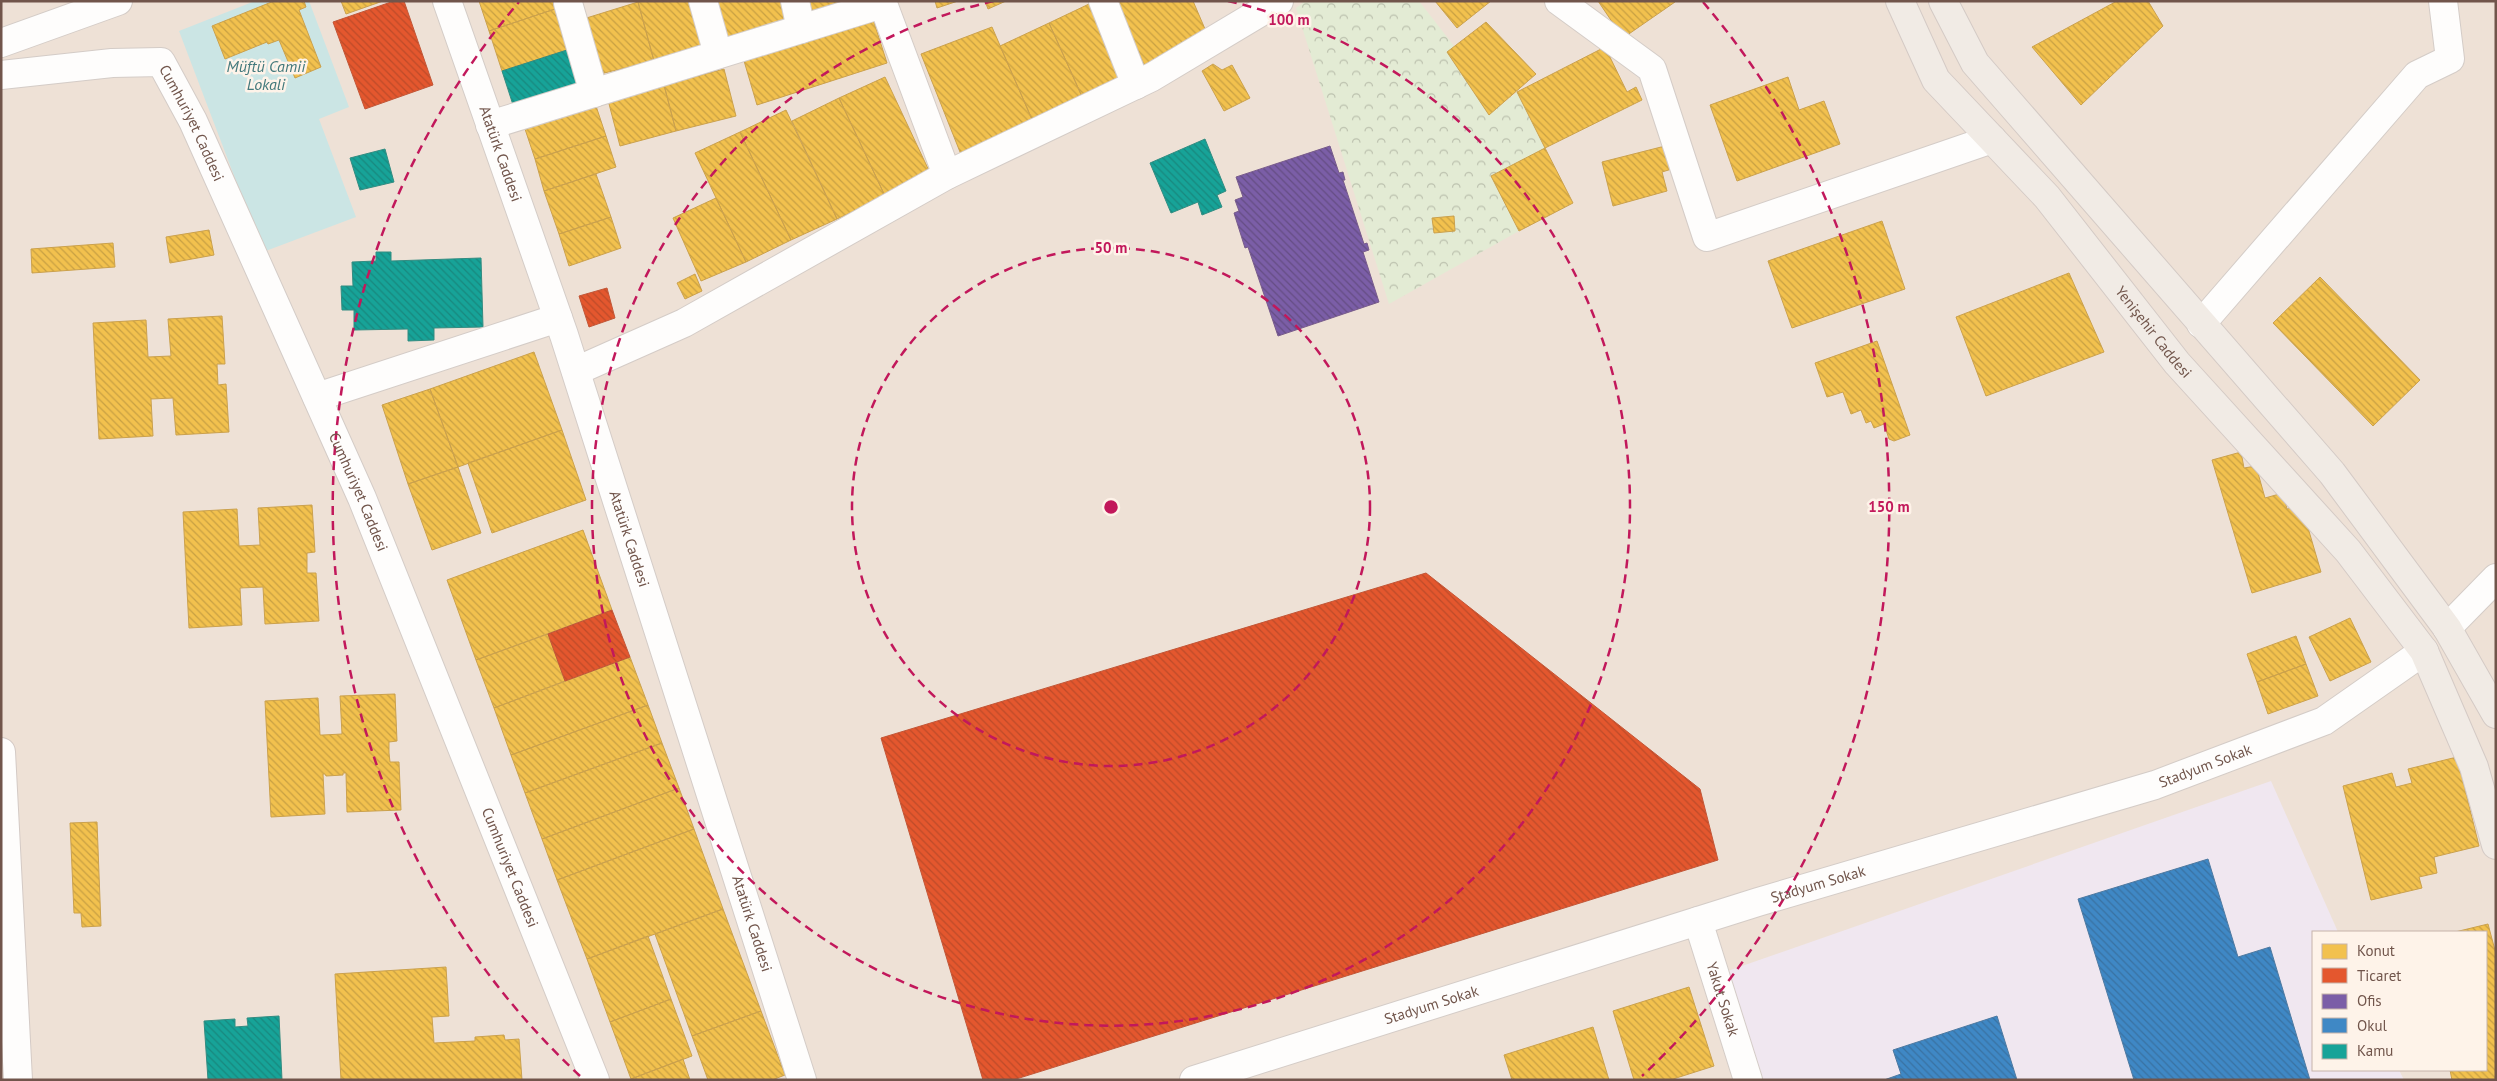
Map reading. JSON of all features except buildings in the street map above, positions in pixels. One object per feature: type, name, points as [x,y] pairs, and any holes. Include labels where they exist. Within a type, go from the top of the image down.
[{"type":"main road","name":"Yenişehir Caddesi","points":[[1900,1],[1936,80],[2047,197],[2177,363],[2348,551],[2424,651],[2474,767],[2496,845]]},
{"type":"main road","points":[[1943,1],[1975,63],[2332,473],[2447,628],[2496,714]]},
{"type":"street","points":[[1,43],[118,1]]},
{"type":"street","name":"Atatürk Caddesi","points":[[447,1],[576,371],[802,1080]]},
{"type":"street","points":[[703,1],[718,54]]},
{"type":"street","points":[[795,1],[801,29]]},
{"type":"street","points":[[1103,1],[1136,85]]},
{"type":"street","points":[[576,371],[684,323],[947,175],[1136,85],[1280,1]]},
{"type":"street","points":[[1559,1],[1652,69],[1707,237],[1992,139]]},
{"type":"street","points":[[2201,324],[2417,75],[2450,59],[2443,1]]},
{"type":"street","points":[[490,125],[801,29],[882,2],[947,175]]},
{"type":"street","points":[[568,3],[594,93]]},
{"type":"street","name":"Cumhuriyet Caddesi","points":[[1,75],[112,63],[161,62],[193,121],[362,498],[595,1080]]},
{"type":"street","points":[[317,397],[558,318]]},
{"type":"street","points":[[2447,628],[2496,578]]},
{"type":"street","name":"Stadyum Sokak","points":[[1194,1080],[1698,921],[2155,785],[2324,721],[2424,651]]},
{"type":"street","points":[[1,752],[18,1080]]},
{"type":"street","name":"Yakut Sokak","points":[[1698,921],[1748,1080]]},
{"type":"shaded area","points":[[1,1],[2496,1],[2496,1080],[1,1080]]},
{"type":"shaded area","points":[[2271,781],[2338,931],[2312,931],[2312,1071],[2400,1071],[2404,1080],[1756,1080],[1722,973]]},
{"type":"green space","points":[[1305,1],[1419,1],[1454,46],[1447,52],[1489,115],[1517,92],[1545,148],[1491,176],[1519,231],[1389,304],[1296,8]]},
{"type":"water","name":"Müftü Camii Lokali","points":[[255,1],[309,1],[349,107],[319,119],[356,217],[263,252],[179,31]]}]
